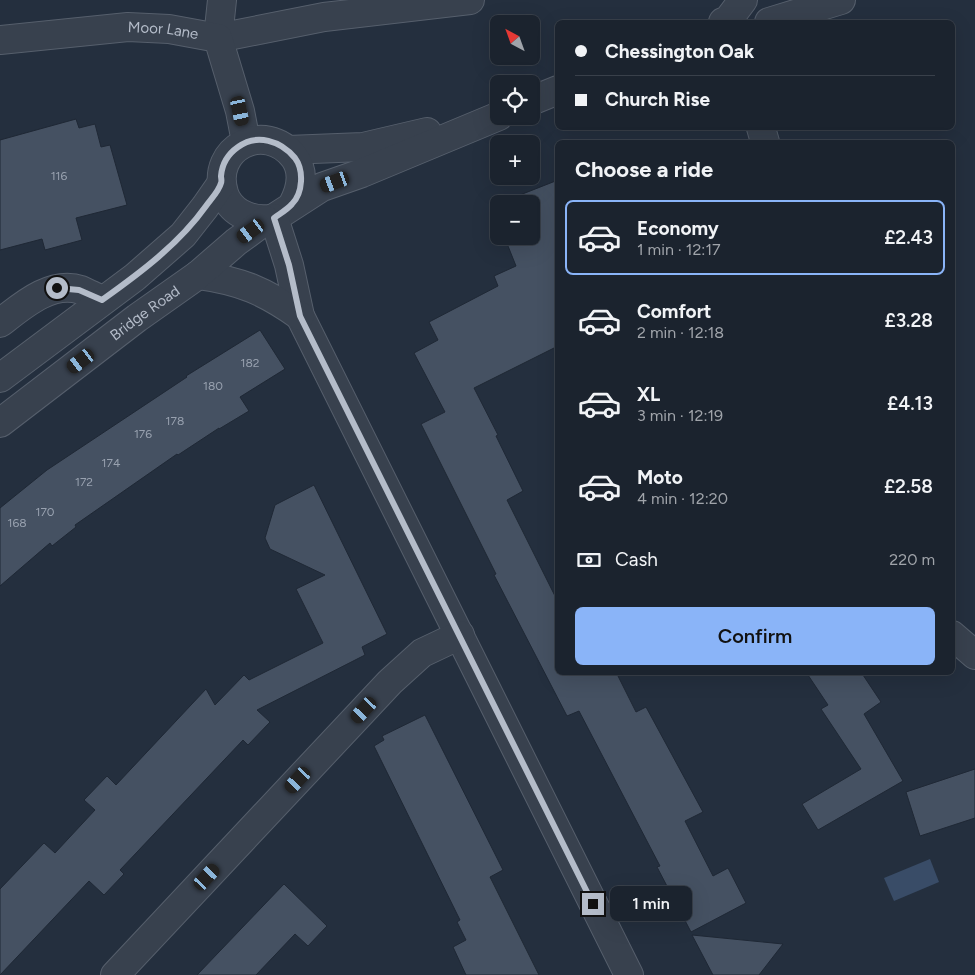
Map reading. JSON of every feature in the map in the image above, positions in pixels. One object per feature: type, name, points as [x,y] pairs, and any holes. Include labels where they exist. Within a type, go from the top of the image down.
[{"type":"street","points":[[222,0],[218,38],[324,17],[470,0]]},
{"type":"street","points":[[776,20],[842,0]]},
{"type":"street","name":"Moor Lane","points":[[0,40],[128,27],[169,29],[218,38],[240,111],[246,142]]},
{"type":"street","points":[[540,97],[555,91]]},
{"type":"street","points":[[288,150],[363,147],[490,117]]},
{"type":"street","points":[[221,184],[226,199],[236,211],[250,218],[278,214],[322,187],[362,173],[490,119]]},
{"type":"street","points":[[0,378],[135,276],[183,235],[221,184],[224,164],[229,155],[246,142],[260,139],[275,142],[288,150],[297,162],[301,176],[300,191],[278,214]]},
{"type":"street","points":[[278,214],[300,316],[629,975]]},
{"type":"street","name":"Bridge Road","points":[[0,423],[137,318],[198,275],[236,242],[278,214]]},
{"type":"street","points":[[198,275],[228,279],[251,287],[275,299],[300,316]]},
{"type":"street","points":[[0,323],[29,301],[57,288],[79,290],[102,300]]},
{"type":"street","points":[[115,975],[390,682],[422,653],[460,635]]},
{"type":"street","points":[[955,638],[975,655]]},
{"type":"water","points":[[930,859],[939,882],[894,901],[884,878]]},
{"type":"building","points":[[76,119],[79,128],[95,124],[101,147],[110,145],[127,205],[76,218],[82,240],[45,250],[42,239],[0,250],[0,140]]},
{"type":"building","points":[[555,181],[555,348],[474,388],[523,491],[507,500],[555,596],[555,675],[618,675],[636,712],[646,707],[703,812],[685,821],[713,876],[728,868],[746,903],[691,932],[657,867],[660,866],[579,711],[567,716],[494,575],[496,574],[421,424],[445,412],[414,353],[438,340],[429,322],[498,286],[494,276],[516,266],[508,245],[540,245],[540,195],[520,195]]},
{"type":"building","points":[[260,330],[285,369],[240,397],[249,411],[177,454],[75,525],[76,527],[52,546],[50,543],[0,586],[0,508],[47,470],[186,376]]},
{"type":"building","points":[[314,485],[387,634],[362,647],[365,655],[257,710],[270,722],[248,745],[243,740],[120,870],[124,874],[104,895],[89,881],[0,975],[0,889],[44,843],[55,853],[95,810],[84,800],[107,776],[116,785],[206,689],[215,705],[244,675],[249,680],[323,643],[296,589],[325,575],[270,549],[265,538],[275,505]]},
{"type":"building","points":[[808,675],[863,675],[881,702],[864,714],[903,781],[818,830],[802,804],[861,769],[821,709],[828,705]]},
{"type":"building","points":[[425,715],[503,870],[490,877],[539,975],[466,975],[453,947],[466,940],[457,922],[460,920],[374,746],[384,740],[382,736]]},
{"type":"building","points":[[975,769],[975,818],[920,836],[906,792]]},
{"type":"building","points":[[284,884],[327,926],[308,946],[295,934],[256,975],[197,975]]},
{"type":"building","points":[[692,935],[783,944],[759,975],[713,975]]},
{"type":"route","points":[[57,288],[79,290],[102,300],[135,276],[183,235],[221,184],[224,164],[229,155],[237,148],[246,142],[260,139],[275,142],[288,150],[297,162],[301,176],[300,191],[293,204],[274,218],[289,265],[300,316],[593,904]]}]
